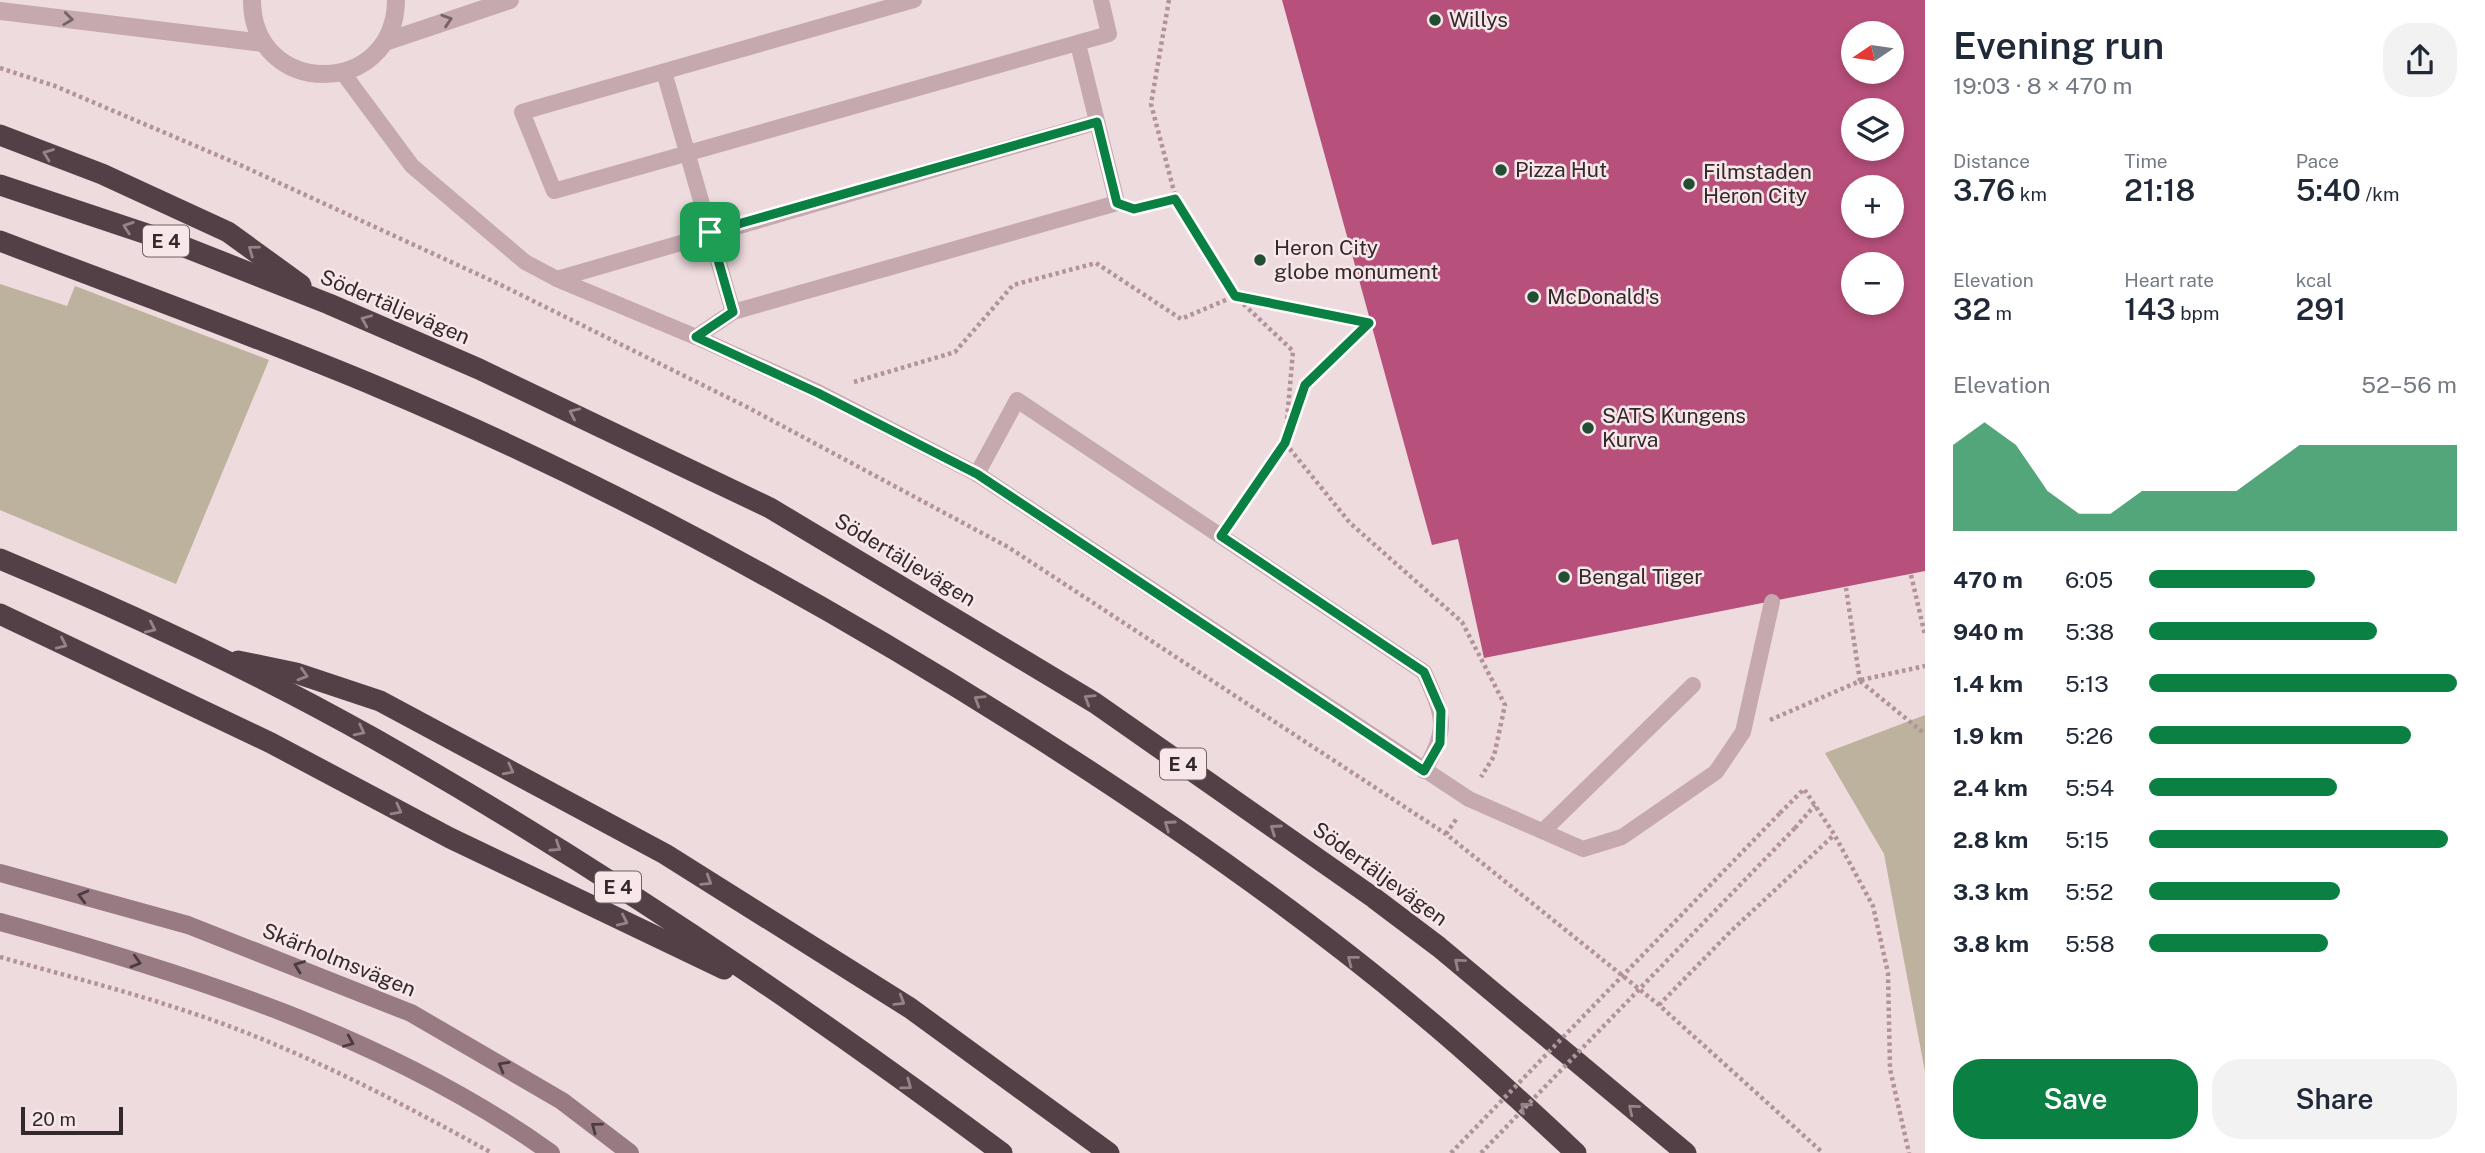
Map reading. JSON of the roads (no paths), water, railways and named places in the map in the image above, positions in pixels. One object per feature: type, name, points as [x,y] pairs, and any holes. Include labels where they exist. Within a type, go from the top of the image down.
[{"type":"highway","points":[[0,135],[102,174],[228,232],[329,304]]},
{"type":"highway","name":"Södertäljevägen","points":[[0,185],[177,244],[329,304],[479,369],[770,508],[1095,703],[1439,947],[1686,1153]]},
{"type":"highway","points":[[0,241],[380,388],[560,470],[748,565],[807,599],[948,681],[1101,778],[1271,895],[1426,1017],[1576,1153]]},
{"type":"highway","name":"E 4","points":[[0,559],[212,656],[373,738],[526,828],[786,998],[1002,1153]]},
{"type":"highway","points":[[0,614],[271,743],[462,844],[786,998]]},
{"type":"highway","points":[[212,656],[296,673],[380,701],[665,854],[910,1007],[1109,1153]]},
{"type":"main road","name":"Skärholmsvägen","points":[[0,873],[188,925],[411,1013],[562,1101],[630,1153]]},
{"type":"main road","points":[[0,922],[188,978],[284,1014],[377,1054],[462,1097],[551,1153]]},
{"type":"street","points":[[252,0],[252,16],[263,43],[284,64],[313,75],[343,73],[367,62],[385,42],[396,17],[396,0]]},
{"type":"street","points":[[385,42],[510,0]]},
{"type":"street","points":[[0,11],[263,43]]},
{"type":"lane","points":[[914,0],[522,112],[554,191],[1109,34],[1101,0]]},
{"type":"lane","points":[[696,337],[733,312],[1117,203],[1078,44]]},
{"type":"lane","points":[[664,72],[733,312]]},
{"type":"lane","points":[[343,73],[412,166],[525,262],[557,279],[696,337],[818,393],[977,474],[1469,799],[1583,849],[1622,837],[1716,772],[1743,732],[1772,602]]},
{"type":"lane","points":[[557,279],[710,232],[1097,122]]},
{"type":"lane","points":[[977,474],[1017,400],[1424,672],[1441,711],[1440,743],[1424,771]]},
{"type":"lane","points":[[1543,831],[1693,685]]},
{"type":"place","name":"Willys","points":[[1435,20]]},
{"type":"place","name":"Pizza Hut","points":[[1501,170]]},
{"type":"place","name":"Filmstaden Heron City","points":[[1689,184]]},
{"type":"place","name":"Heron City globe monument","points":[[1260,260]]},
{"type":"place","name":"McDonald's","points":[[1533,297]]},
{"type":"place","name":"SATS Kungens Kurva","points":[[1588,428]]},
{"type":"place","name":"Bengal Tiger","points":[[1564,577]]}]
